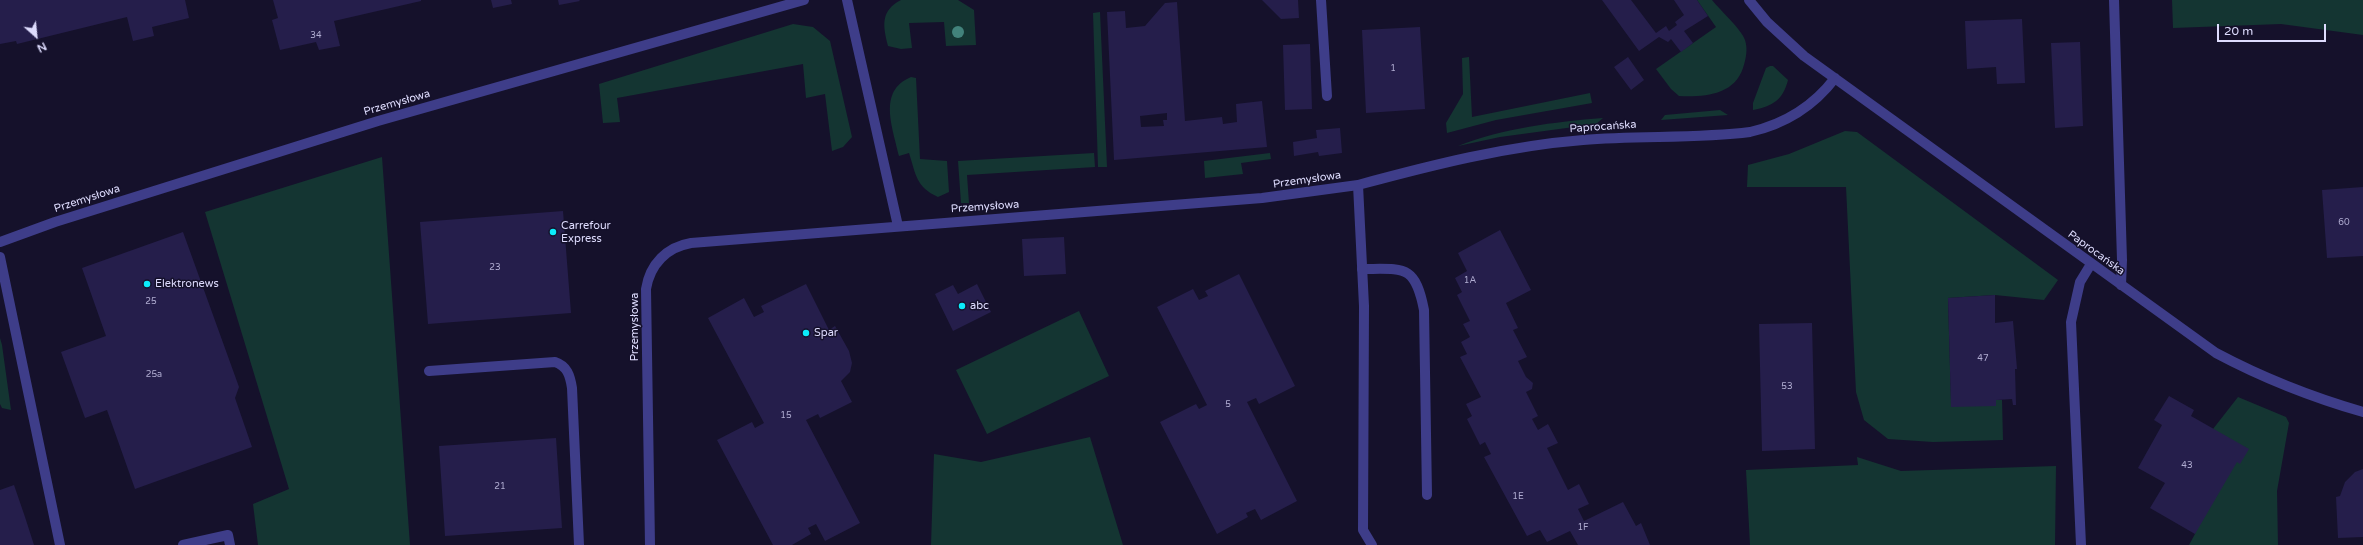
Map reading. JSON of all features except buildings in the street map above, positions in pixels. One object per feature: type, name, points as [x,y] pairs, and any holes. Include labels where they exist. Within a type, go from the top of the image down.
[{"type":"street","name":"Przemysłowa","points":[[0,242],[55,222],[378,121],[804,0]]},
{"type":"street","points":[[847,0],[898,226]]},
{"type":"street","points":[[1321,0],[1327,96]]},
{"type":"street","name":"Paprocańska","points":[[1749,0],[1775,30],[1804,56],[2091,264],[2216,352],[2258,375],[2298,392],[2363,412]]},
{"type":"street","points":[[2114,0],[2122,260],[2121,285]]},
{"type":"street","name":"Paprocańska","points":[[1358,185],[1512,149],[1582,140],[1750,132],[1772,127],[1807,108],[1823,94],[1835,78]]},
{"type":"street","name":"Przemysłowa","points":[[650,545],[646,297],[650,274],[658,261],[670,251],[692,243],[1262,198],[1358,185],[1362,269],[1363,530],[1372,545]]},
{"type":"street","points":[[0,257],[60,545]]},
{"type":"street","points":[[2080,545],[2071,322],[2080,282],[2091,264]]},
{"type":"street","points":[[1362,269],[1400,269],[1407,272],[1412,277],[1422,298],[1424,310],[1427,495]]},
{"type":"street","points":[[429,371],[554,362],[561,364],[566,370],[572,388],[579,545]]},
{"type":"street","points":[[183,545],[228,535],[230,545]]},
{"type":"green space","points":[[901,0],[958,0],[974,10],[976,45],[946,46],[944,22],[909,23],[912,48],[901,49],[888,46],[884,26],[886,14],[894,4]]},
{"type":"green space","points":[[1697,0],[1712,0],[1735,26],[1745,40],[1746,58],[1739,77],[1726,89],[1708,95],[1679,96],[1671,89],[1656,69],[1716,27]]},
{"type":"green space","points":[[2172,0],[2363,0],[2363,35],[2281,24],[2173,28]]},
{"type":"green space","points":[[1100,12],[1107,167],[1098,167],[1093,13]]},
{"type":"green space","points":[[793,24],[813,27],[830,41],[852,137],[843,147],[832,151],[825,94],[806,98],[803,64],[617,98],[620,122],[603,123],[599,84]]},
{"type":"green space","points":[[1469,57],[1472,117],[1590,93],[1592,103],[1496,120],[1447,133],[1446,123],[1463,94],[1462,58]]},
{"type":"green space","points":[[1773,66],[1788,80],[1786,87],[1780,97],[1772,104],[1753,110],[1753,103],[1766,68]]},
{"type":"green space","points":[[911,77],[916,78],[920,159],[947,161],[949,192],[938,197],[925,189],[918,180],[909,153],[899,156],[891,122],[890,111],[894,91],[900,83]]},
{"type":"green space","points":[[1720,110],[1728,115],[1661,120],[1665,115]]},
{"type":"green space","points":[[1603,118],[1596,124],[1500,137],[1458,146],[1511,130]]},
{"type":"green space","points":[[1845,131],[1857,132],[2058,280],[2044,300],[1995,295],[1948,298],[1951,400],[2002,400],[2003,440],[1933,442],[1888,439],[1864,420],[1856,392],[1846,187],[1747,187],[1748,165],[1789,154]]},
{"type":"green space","points":[[1094,153],[1095,167],[967,175],[969,203],[961,203],[958,161]]},
{"type":"green space","points":[[1270,153],[1271,159],[1241,163],[1243,174],[1205,178],[1204,161]]},
{"type":"green space","points":[[382,157],[410,545],[258,545],[253,504],[289,489],[205,212]]},
{"type":"green space","points":[[1079,311],[1109,376],[987,434],[956,370]]},
{"type":"green space","points":[[0,338],[11,410],[2,408],[0,404]]},
{"type":"green space","points":[[2238,397],[2286,417],[2289,423],[2277,491],[2278,545],[2189,545],[2195,534],[2213,429]]},
{"type":"green space","points":[[1090,437],[1123,545],[931,545],[934,454],[981,462]]},
{"type":"green space","points":[[1857,457],[1901,471],[2056,466],[2055,545],[1750,545],[1746,470],[1858,465]]},
{"type":"place","name":"Carrefour Express","points":[[553,232]]},
{"type":"place","name":"Elektronews","points":[[147,284]]},
{"type":"place","name":"abc","points":[[962,306]]},
{"type":"place","name":"Spar","points":[[806,333]]}]
